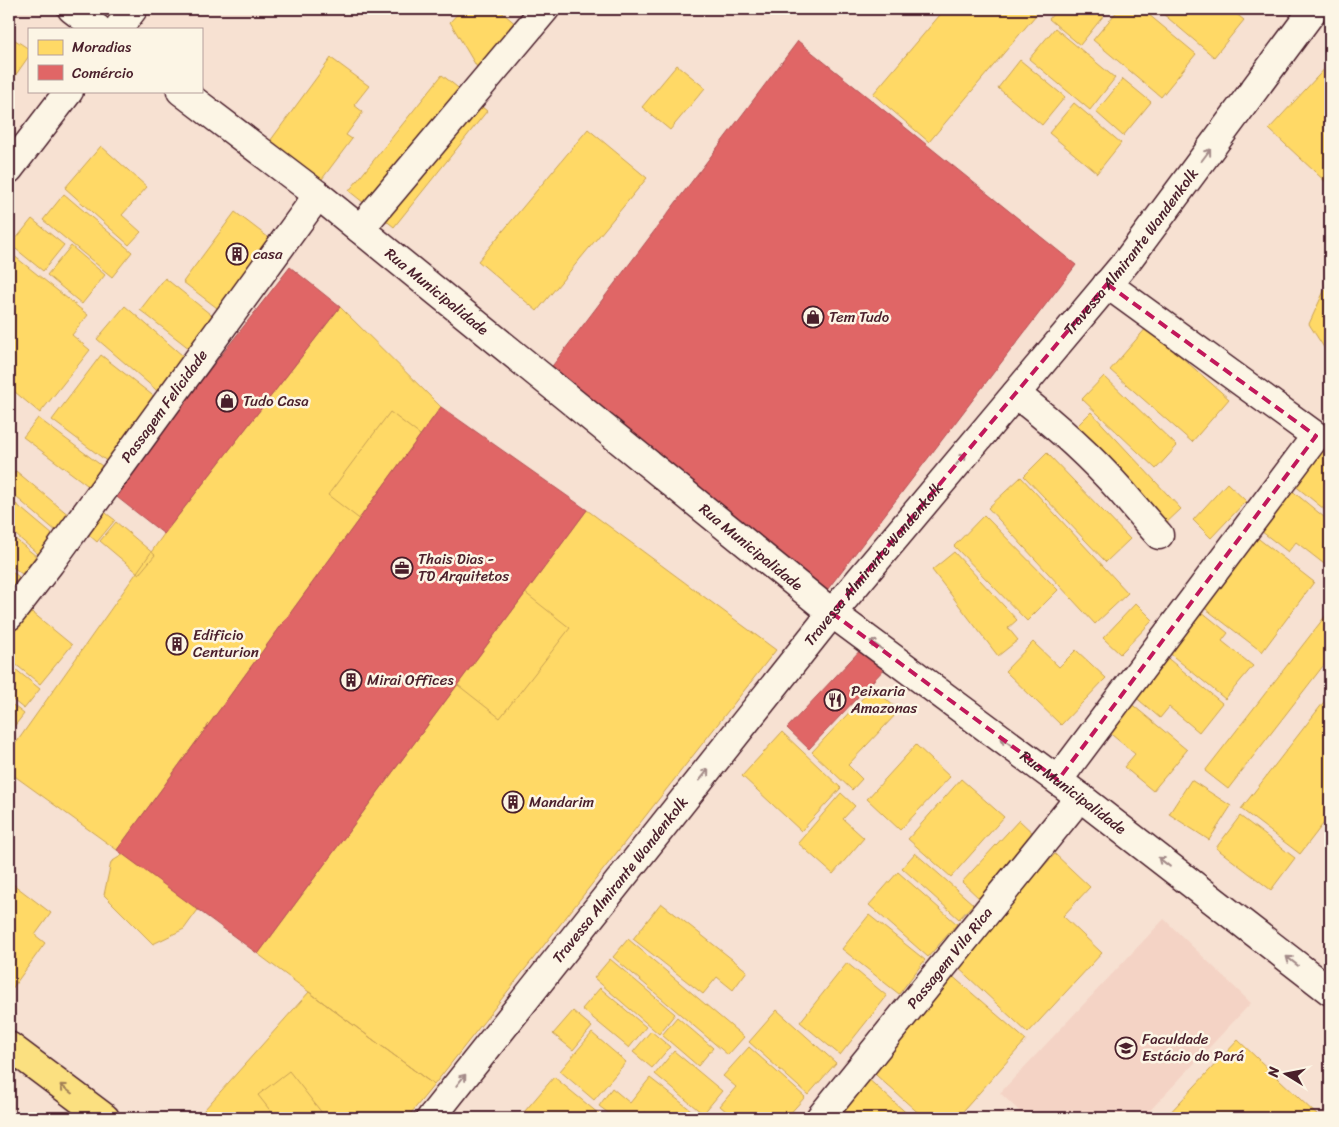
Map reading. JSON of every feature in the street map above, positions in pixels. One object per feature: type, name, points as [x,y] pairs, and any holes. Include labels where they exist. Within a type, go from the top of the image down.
[{"type":"main road","points":[[9,1046],[105,1118]]},
{"type":"street","points":[[72,9],[97,28]]},
{"type":"street","points":[[119,28],[133,9]]},
{"type":"street","points":[[360,229],[545,9]]},
{"type":"street","name":"Travessa Almirante Wandenkolk","points":[[431,1118],[832,613],[1127,261],[1314,9]]},
{"type":"street","points":[[9,169],[68,92]]},
{"type":"street","name":"Rua Municipalidade","points":[[182,92],[318,195],[832,613],[1080,796],[1330,991]]},
{"type":"street","name":"Passagem Felicidade","points":[[9,616],[50,563],[318,195]]},
{"type":"street","points":[[1058,780],[1316,436],[1108,284]]},
{"type":"street","points":[[1016,394],[1086,456],[1120,490],[1159,535]]},
{"type":"street","name":"Passagem Vila Rica","points":[[820,1118],[1080,796]]},
{"type":"highlighted area","points":[[1107,284],[1316,436],[1058,780],[832,613]]},
{"type":"shaded area","name":"Faculdade Estácio do Pará","points":[[1164,919],[1251,1003],[1143,1118],[1027,1118],[1000,1093]]},
{"type":"building: Moradias","points":[[462,9],[498,9],[531,37],[487,84],[450,22]]},
{"type":"building: Moradias","points":[[945,9],[1041,9],[929,142],[873,94]]},
{"type":"building: Moradias","points":[[1057,9],[1109,9],[1080,45],[1049,19]]},
{"type":"building: Moradias","points":[[1119,9],[1142,9],[1196,54],[1161,97],[1093,40]]},
{"type":"building: Moradias","points":[[1165,9],[1230,9],[1244,20],[1214,57],[1162,13]]},
{"type":"building: Moradias","points":[[1238,9],[1250,9],[1245,15]]},
{"type":"building: Moradias","points":[[1055,28],[1115,78],[1090,110],[1029,59]]},
{"type":"building: Moradias","points":[[9,36],[28,48],[28,57],[10,83]]},
{"type":"building: Moradias","points":[[331,58],[369,86],[354,105],[363,112],[346,135],[352,139],[316,187],[265,148]]},
{"type":"building: Moradias","points":[[1020,60],[1065,97],[1042,125],[998,88]]},
{"type":"building: Moradias","points":[[1330,63],[1330,186],[1269,129]]},
{"type":"building: Moradias","points":[[677,65],[705,88],[670,130],[642,107]]},
{"type":"building: Moradias","points":[[442,75],[487,111],[394,227],[349,191]]},
{"type":"building: Moradias","points":[[1123,79],[1151,102],[1123,136],[1096,112]]},
{"type":"building: Moradias","points":[[1074,103],[1121,143],[1097,173],[1049,133]]},
{"type":"building: Moradias","points":[[588,129],[647,178],[537,311],[478,261]]},
{"type":"building: Moradias","points":[[101,146],[147,187],[122,215],[141,232],[129,245],[65,188]]},
{"type":"building: Moradias","points":[[64,194],[132,252],[112,277],[43,220]]},
{"type":"building: Moradias","name":"casa","points":[[235,212],[277,244],[225,314],[183,282]]},
{"type":"building: Moradias","points":[[32,219],[64,245],[43,271],[11,245]]},
{"type":"building: Moradias","points":[[71,246],[105,275],[82,304],[47,275]]},
{"type":"building: Moradias","points":[[13,255],[88,315],[72,335],[90,350],[40,413],[9,387],[9,260]]},
{"type":"building: Moradias","points":[[165,278],[215,318],[190,349],[140,310]]},
{"type":"building: Moradias","points":[[1330,286],[1330,357],[1309,324],[1324,291]]},
{"type":"building: Moradias","points":[[125,306],[190,362],[162,395],[97,339]]},
{"type":"building: Moradias","name":"Edificio Centurion","points":[[340,307],[441,407],[117,850],[9,772],[9,753],[164,534]]},
{"type":"building: Moradias","points":[[1147,327],[1229,399],[1192,442],[1110,370]]},
{"type":"building: Moradias","points":[[101,355],[156,398],[108,462],[52,420]]},
{"type":"building: Moradias","points":[[1104,376],[1177,446],[1156,469],[1082,399]]},
{"type":"building: Moradias","points":[[390,412],[445,454],[383,537],[328,495]]},
{"type":"building: Moradias","points":[[1091,412],[1181,509],[1163,526],[1074,429]]},
{"type":"building: Moradias","points":[[38,418],[106,469],[91,488],[23,437]]},
{"type":"building: Moradias","points":[[1330,437],[1330,514],[1293,484]]},
{"type":"building: Moradias","points":[[1047,453],[1130,539],[1106,562],[1024,476]]},
{"type":"building: Moradias","points":[[16,471],[70,516],[57,532],[9,491],[9,480]]},
{"type":"building: Moradias","points":[[1021,477],[1128,593],[1095,624],[988,508]]},
{"type":"building: Moradias","points":[[1227,483],[1246,501],[1211,538],[1193,520]]},
{"type":"building: Moradias","points":[[1290,489],[1330,522],[1330,564],[1328,567],[1296,542],[1288,552],[1261,531]]},
{"type":"building: Moradias","points":[[16,504],[54,536],[38,554],[9,529],[9,513]]},
{"type":"building: Moradias","points":[[98,507],[115,520],[97,542],[81,528]]},
{"type":"building: Moradias","name":"Mandarim","points":[[587,510],[776,650],[434,1085],[258,954]]},
{"type":"building: Moradias","points":[[984,515],[1058,590],[1027,621],[954,546]]},
{"type":"building: Moradias","points":[[116,522],[155,555],[139,574],[100,541]]},
{"type":"building: Moradias","points":[[9,534],[36,556],[22,574],[9,564]]},
{"type":"building: Moradias","points":[[1255,536],[1314,582],[1262,652],[1202,606]]},
{"type":"building: Moradias","points":[[473,552],[570,628],[500,718],[403,642]]},
{"type":"building: Moradias","points":[[954,552],[1017,620],[1008,628],[1018,640],[998,656],[932,570]]},
{"type":"building: Moradias","points":[[9,569],[19,577],[9,590]]},
{"type":"building: Moradias","points":[[1136,603],[1153,620],[1120,654],[1103,638]]},
{"type":"building: Moradias","points":[[27,608],[72,645],[40,684],[9,659],[9,630]]},
{"type":"building: Moradias","points":[[1330,610],[1330,657],[1228,789],[1205,771]]},
{"type":"building: Moradias","points":[[1201,611],[1228,633],[1222,641],[1253,666],[1225,699],[1168,652]]},
{"type":"building: Moradias","points":[[1033,642],[1059,667],[1076,650],[1106,678],[1061,725],[1005,671]]},
{"type":"building: Moradias","points":[[1165,656],[1222,703],[1199,732],[1169,707],[1160,718],[1133,695]]},
{"type":"building: Moradias","points":[[9,664],[40,689],[24,709],[9,697]]},
{"type":"building: Moradias","points":[[873,687],[899,711],[848,765],[862,779],[852,790],[812,752]]},
{"type":"building: Moradias","points":[[1330,694],[1330,815],[1300,854],[1241,809]]},
{"type":"building: Moradias","points":[[9,702],[24,714],[9,733]]},
{"type":"building: Moradias","points":[[1129,702],[1187,750],[1153,791],[1124,767],[1135,754],[1106,730]]},
{"type":"building: Moradias","points":[[782,732],[841,788],[801,831],[742,776]]},
{"type":"building: Moradias","points":[[220,734],[274,775],[274,805],[184,929],[153,944],[104,895],[111,862],[139,845]]},
{"type":"building: Moradias","points":[[916,745],[950,777],[900,830],[867,799]]},
{"type":"building: Moradias","points":[[961,779],[1004,817],[951,877],[908,839]]},
{"type":"building: Moradias","points":[[1191,780],[1231,806],[1209,840],[1169,814]]},
{"type":"building: Moradias","points":[[841,793],[855,806],[843,819],[864,838],[833,874],[798,843]]},
{"type":"building: Moradias","points":[[1240,816],[1295,858],[1271,890],[1216,848]]},
{"type":"building: Moradias","points":[[1019,820],[1037,837],[980,899],[962,882]]},
{"type":"building: Moradias","points":[[1330,829],[1330,843],[1323,837]]},
{"type":"building: Moradias","points":[[915,853],[973,904],[959,919],[902,868]]},
{"type":"building: Moradias","points":[[1055,854],[1090,887],[1063,916],[1102,953],[1028,1033],[953,963]]},
{"type":"building: Moradias","points":[[898,872],[957,924],[928,957],[869,905]]},
{"type":"building: Moradias","points":[[9,881],[51,913],[35,935],[45,943],[9,993]]},
{"type":"building: Moradias","points":[[661,903],[747,971],[733,990],[717,977],[703,994],[633,939]]},
{"type":"building: Moradias","points":[[869,915],[925,960],[899,994],[842,949]]},
{"type":"building: Moradias","points":[[628,939],[744,1037],[728,1055],[613,957]]},
{"type":"building: Moradias","points":[[610,959],[675,1014],[659,1034],[594,978]]},
{"type":"building: Moradias","points":[[847,963],[887,996],[840,1055],[800,1022]]},
{"type":"building: Moradias","points":[[950,974],[1026,1040],[957,1118],[924,1118],[867,1067]]},
{"type":"building: Moradias","points":[[600,988],[646,1027],[629,1048],[582,1009]]},
{"type":"building: Moradias","points":[[309,992],[434,1085],[407,1118],[197,1118]]},
{"type":"building: Moradias","points":[[777,1010],[836,1063],[808,1095],[749,1042]]},
{"type":"building: Moradias","points":[[573,1011],[592,1027],[573,1050],[553,1034]]},
{"type":"building: Moradias","points":[[677,1017],[713,1048],[698,1066],[662,1035]]},
{"type":"building: Moradias","points":[[651,1031],[670,1047],[652,1068],[633,1052]]},
{"type":"building: Moradias","points":[[592,1033],[626,1062],[594,1100],[560,1071]]},
{"type":"building: Moradias","points":[[1238,1040],[1319,1117],[1319,1118],[1165,1118]]},
{"type":"building: Moradias","points":[[749,1047],[805,1097],[786,1118],[734,1118],[720,1106],[736,1087],[723,1076]]},
{"type":"building: Moradias","points":[[674,1051],[722,1091],[703,1114],[655,1074]]},
{"type":"building: Moradias","points":[[289,1071],[326,1118],[276,1118],[258,1095]]},
{"type":"building: Moradias","points":[[554,1077],[599,1114],[595,1118],[519,1118]]},
{"type":"building: Moradias","points":[[866,1077],[912,1118],[830,1118]]},
{"type":"building: Moradias","points":[[650,1078],[696,1114],[692,1118],[653,1118],[645,1112],[639,1118],[615,1118],[599,1106],[612,1088],[630,1103]]},
{"type":"building: Moradias","points":[[710,1112],[719,1118],[705,1118]]},
{"type":"building: Comércio","name":"Tem Tudo","points":[[798,41],[1076,265],[824,594],[550,369]]},
{"type":"building: Comércio","name":"Tudo Casa","points":[[290,267],[340,307],[164,534],[113,494]]},
{"type":"building: Comércio","name":"Mirai Offices","points":[[441,407],[587,510],[258,954],[117,850]]},
{"type":"building: Comércio","points":[[866,644],[888,665],[809,749],[787,728]]},
{"type":"place","name":"casa","points":[[237,254]]},
{"type":"place","name":"Tem Tudo","points":[[813,317]]},
{"type":"place","name":"Tudo Casa","points":[[227,401]]},
{"type":"place","name":"Thais Dias - TD Arquitetos","points":[[402,568]]},
{"type":"place","name":"Edificio Centurion","points":[[177,644]]},
{"type":"place","name":"Mirai Offices","points":[[351,680]]},
{"type":"place","name":"Peixaria Amazonas","points":[[835,700]]},
{"type":"place","name":"Mandarim","points":[[513,802]]},
{"type":"place","name":"Faculdade Estácio do Pará","points":[[1126,1048]]}]
